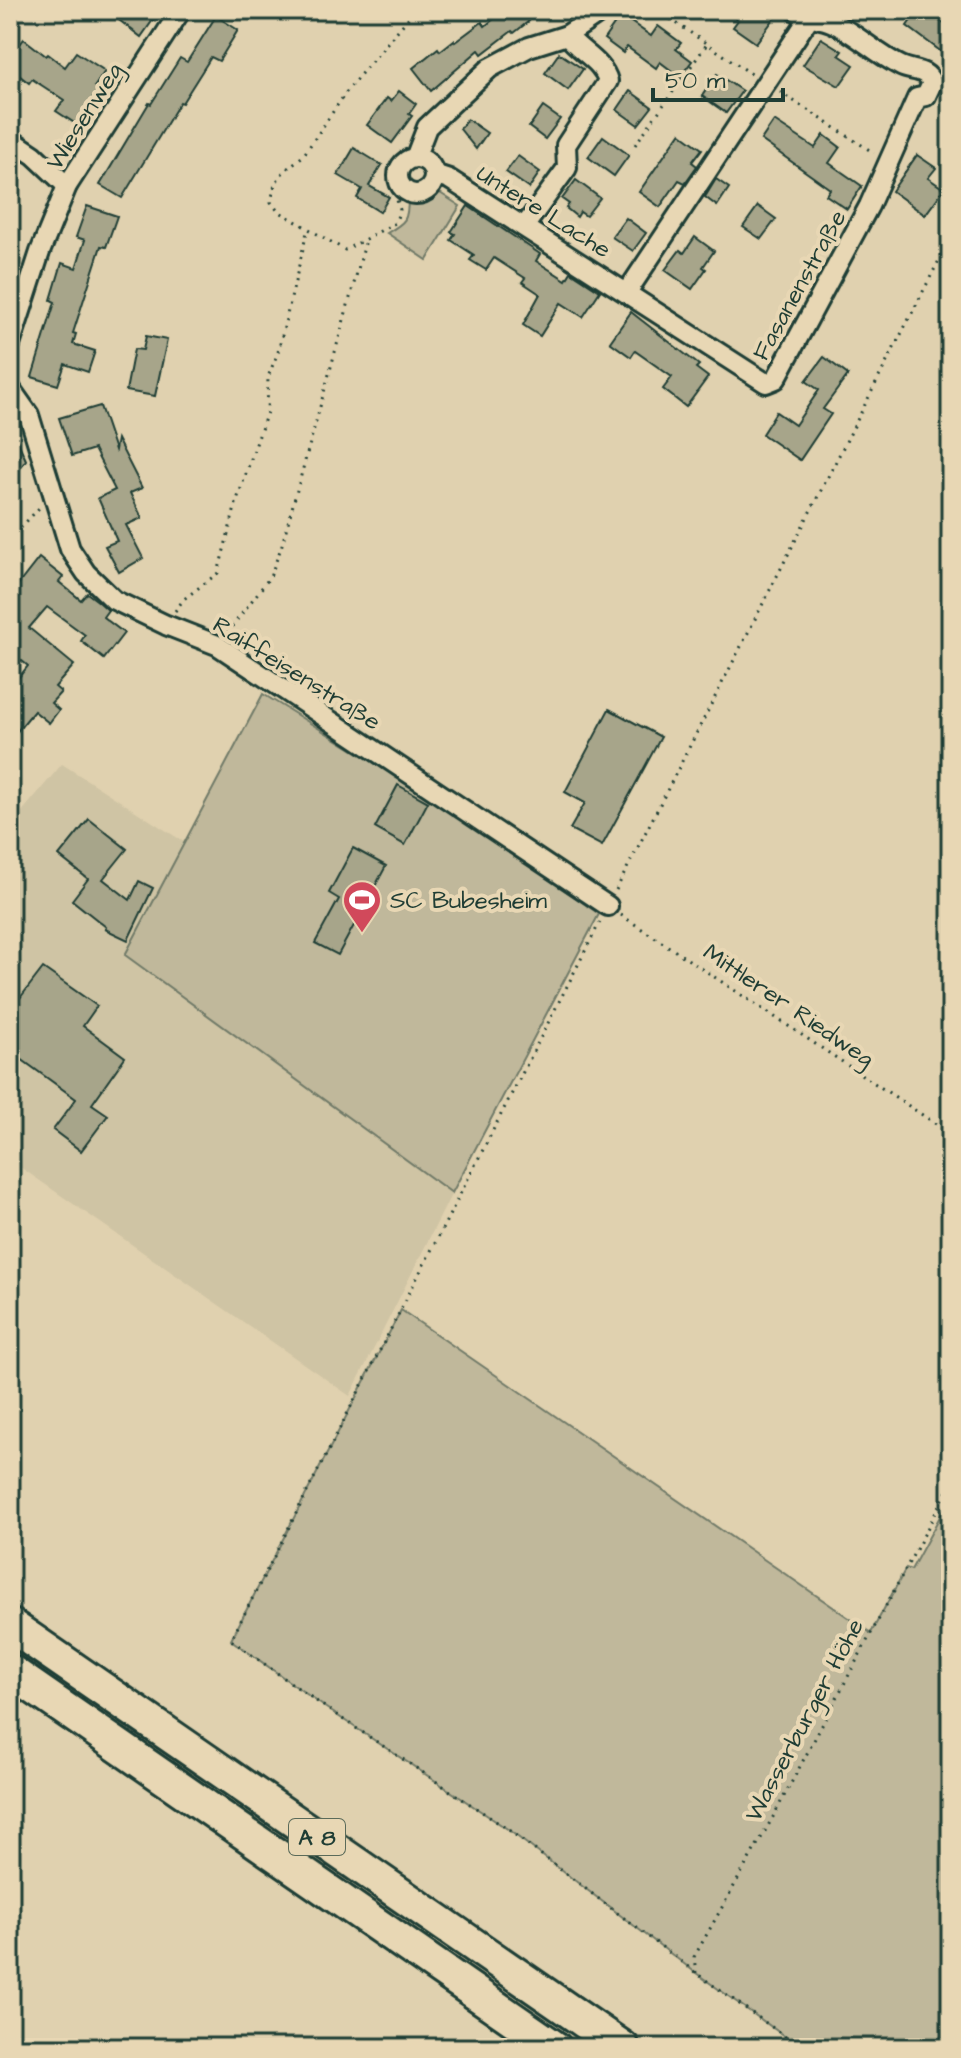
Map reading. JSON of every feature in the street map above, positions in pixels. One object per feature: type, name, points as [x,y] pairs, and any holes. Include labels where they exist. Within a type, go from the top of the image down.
[{"type":"highway","name":"A 8","points":[[10,1625],[623,2048]]},
{"type":"highway","name":"A 8","points":[[10,1671],[555,2048]]},
{"type":"street","name":"Wiesenweg","points":[[10,345],[40,252],[67,186],[181,10]]},
{"type":"street","points":[[434,174],[432,185],[423,193],[406,190],[399,181],[399,171],[405,162],[415,158],[427,127],[490,68],[529,47],[567,35],[600,12]]},
{"type":"street","points":[[627,292],[802,14]]},
{"type":"street","name":"Fasanenstraße","points":[[627,292],[766,383],[776,379],[869,206],[917,98],[930,92],[932,83],[923,72],[902,67],[846,30],[827,20],[802,14]]},
{"type":"street","points":[[524,227],[567,168],[566,145],[608,81],[605,69],[577,48],[567,35]]},
{"type":"street","points":[[10,139],[34,155],[67,186]]},
{"type":"street","name":"Untere Lache","points":[[415,158],[426,161],[434,174],[449,179],[627,292]]},
{"type":"street","name":"Raiffeisenstraße","points":[[10,388],[29,415],[70,549],[86,573],[114,600],[217,645],[608,906]]},
{"type":"path","points":[[406,190],[396,197],[400,210],[395,223],[345,250],[278,211],[271,202],[275,184],[284,171],[303,156],[349,88],[415,10]]},
{"type":"path","points":[[635,145],[707,44]]},
{"type":"path","points":[[166,625],[184,599],[218,573],[237,500],[267,412],[268,377],[278,352],[308,228]]},
{"type":"path","points":[[801,2048],[696,1973],[506,1828],[326,1708],[231,1640],[951,237]]},
{"type":"path","points":[[217,645],[270,577],[281,548],[366,240]]},
{"type":"path","points":[[10,539],[53,493]]},
{"type":"path","name":"Mittlerer Riedweg","points":[[608,906],[951,1134]]},
{"type":"path","name":"Wasserburger Höhe","points":[[696,1973],[694,1957],[773,1817],[951,1484]]},
{"type":"shaded area","points":[[437,191],[460,206],[427,260],[387,233],[405,220],[408,198],[429,197]]},
{"type":"shaded area","name":"SC Bubesheim","points":[[263,694],[441,804],[599,914],[452,1193],[125,955]]},
{"type":"shaded area","points":[[62,764],[184,842],[125,955],[452,1193],[350,1396],[10,1160],[10,826]]},
{"type":"shaded area","points":[[401,1310],[871,1633],[906,1568],[911,1570],[951,1496],[951,2048],[801,2048],[696,1973],[506,1828],[326,1708],[231,1640]]},
{"type":"building","points":[[106,10],[145,10],[155,17],[141,37]]},
{"type":"building","points":[[505,10],[520,10],[529,21],[482,54],[479,50],[431,91],[413,68],[438,48],[440,51],[482,22],[485,26]]},
{"type":"building","points":[[724,10],[768,10],[776,16],[756,43],[733,27],[738,20]]},
{"type":"building","points":[[918,10],[925,10],[951,29],[951,59],[907,26]]},
{"type":"building","points":[[621,15],[651,36],[658,26],[681,43],[676,49],[692,61],[680,77],[660,62],[656,68],[627,47],[623,53],[604,39]]},
{"type":"building","points":[[216,16],[238,30],[219,61],[211,57],[122,198],[100,185],[149,103],[180,58],[187,62]]},
{"type":"building","points":[[821,38],[842,51],[839,55],[854,65],[839,86],[803,65]]},
{"type":"building","points":[[24,39],[65,67],[76,52],[105,71],[95,86],[99,89],[76,124],[56,111],[64,100],[32,79],[29,83],[10,68],[10,57]]},
{"type":"building","points":[[559,53],[583,69],[568,90],[545,73]]},
{"type":"building","points":[[717,74],[742,91],[726,113],[702,96]]},
{"type":"building","points":[[399,91],[416,104],[409,114],[412,116],[392,143],[367,125],[387,98],[391,101]]},
{"type":"building","points":[[630,91],[652,107],[638,125],[617,110]]},
{"type":"building","points":[[543,107],[560,119],[545,139],[529,127]]},
{"type":"building","points":[[467,119],[487,133],[476,149],[460,129]]},
{"type":"building","points":[[774,121],[815,148],[824,135],[840,147],[829,163],[862,186],[847,209],[826,195],[830,189],[761,140]]},
{"type":"building","points":[[680,133],[702,149],[692,162],[697,166],[685,183],[679,180],[660,207],[639,192]]},
{"type":"building","points":[[603,136],[629,155],[614,176],[588,157]]},
{"type":"building","points":[[354,148],[382,165],[369,186],[389,197],[380,212],[357,198],[362,189],[338,175]]},
{"type":"building","points":[[917,155],[936,168],[928,178],[944,189],[925,215],[892,191]]},
{"type":"building","points":[[518,156],[540,172],[529,188],[506,172]]},
{"type":"building","points":[[716,179],[729,188],[717,206],[705,197]]},
{"type":"building","points":[[576,180],[600,198],[586,216],[580,212],[577,217],[566,208],[569,204],[562,199]]},
{"type":"building","points":[[87,206],[117,216],[106,247],[101,246],[73,333],[76,334],[73,344],[95,351],[88,372],[65,364],[58,385],[32,377],[55,302],[51,300],[62,263],[76,268],[85,240],[76,237]]},
{"type":"building","points":[[468,206],[540,254],[536,261],[566,280],[571,272],[600,291],[583,317],[561,303],[540,336],[523,325],[540,294],[522,282],[525,278],[494,258],[486,270],[470,260],[474,255],[451,240],[455,234],[451,232]]},
{"type":"building","points":[[758,206],[776,219],[761,239],[743,227]]},
{"type":"building","points":[[626,218],[646,233],[633,251],[612,237]]},
{"type":"building","points":[[695,237],[714,251],[692,289],[665,270],[680,250],[684,253]]},
{"type":"building","points":[[631,312],[699,365],[696,368],[708,377],[686,407],[663,389],[672,377],[635,351],[631,357],[610,342]]},
{"type":"building","points":[[146,336],[167,340],[155,396],[126,391],[134,349],[143,350]]},
{"type":"building","points":[[824,357],[848,375],[823,409],[831,414],[800,460],[762,434],[776,412],[795,425],[819,390],[806,381]]},
{"type":"building","points":[[100,406],[115,450],[117,439],[142,488],[130,493],[142,518],[126,525],[143,558],[119,572],[105,546],[117,541],[98,498],[115,490],[94,449],[72,456],[59,418]]},
{"type":"building","points":[[10,424],[26,460],[10,482]]},
{"type":"building","points":[[39,558],[63,577],[59,582],[81,600],[87,593],[99,602],[108,610],[103,617],[124,633],[104,659],[81,641],[85,635],[47,607],[29,628],[74,665],[55,687],[61,692],[51,703],[59,710],[49,723],[34,711],[10,740],[10,688],[28,666],[10,651],[10,595]]},
{"type":"building","points":[[609,709],[661,737],[602,846],[570,829],[585,803],[565,792]]},
{"type":"building","points":[[398,785],[428,802],[405,845],[375,828]]},
{"type":"building","points":[[89,819],[127,849],[103,879],[130,900],[139,881],[153,888],[128,940],[105,929],[72,900],[88,879],[59,856]]},
{"type":"building","points":[[353,848],[386,866],[338,955],[315,943],[339,899],[329,893]]},
{"type":"building","points":[[43,968],[97,1006],[83,1026],[125,1057],[92,1104],[108,1115],[81,1151],[53,1130],[76,1099],[10,1051],[10,1011]]},
{"type":"place","name":"SC Bubesheim","points":[[362,934]]}]
